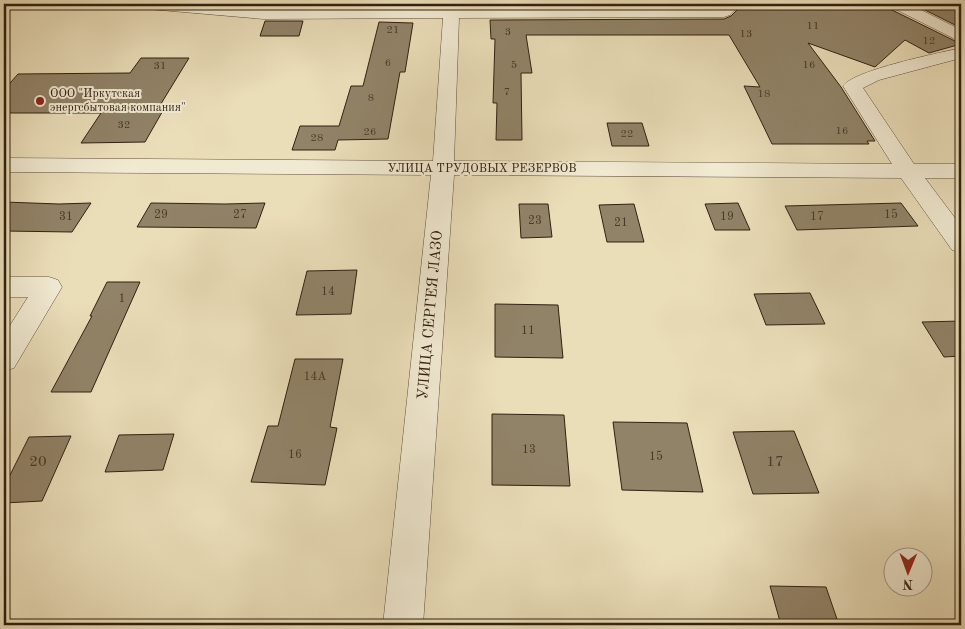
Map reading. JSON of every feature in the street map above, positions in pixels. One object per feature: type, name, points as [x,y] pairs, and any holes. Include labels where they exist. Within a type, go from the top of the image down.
[{"type":"street","points":[[148,4],[264,14],[450,8],[724,12],[732,4]]},
{"type":"street","points":[[897,4],[961,37]]},
{"type":"street","name":"УЛИЦА СЕРГЕЯ ЛАЗО","points":[[403,625],[444,169],[450,8]]},
{"type":"street","points":[[961,53],[872,76],[852,86],[908,171],[961,244]]},
{"type":"street","name":"УЛИЦА ТРУДОВЫХ РЕЗЕРВОВ","points":[[4,166],[961,171]]},
{"type":"street","points":[[4,288],[49,287],[4,359]]},
{"type":"building","points":[[272,4],[308,4],[307,7],[270,7]]},
{"type":"building","points":[[490,4],[721,4],[490,6]]},
{"type":"building","points":[[743,4],[887,4],[890,9],[961,44],[929,53],[905,40],[875,67],[808,43],[841,87],[875,141],[867,141],[869,144],[772,144],[744,86],[760,87],[729,35],[526,35],[532,73],[521,73],[522,140],[496,140],[497,103],[493,103],[495,39],[491,39],[490,20],[724,19],[731,16]]},
{"type":"building","points":[[913,4],[961,4],[961,28]]},
{"type":"building","points":[[265,21],[303,21],[299,36],[260,36]]},
{"type":"building","points":[[379,22],[413,23],[405,72],[400,72],[388,139],[338,140],[335,150],[292,150],[300,126],[339,126],[351,86],[363,86]]},
{"type":"building","points":[[141,58],[189,58],[159,107],[165,107],[145,142],[81,143],[101,113],[4,113],[4,90],[18,74],[130,73]]},
{"type":"building","points":[[607,123],[642,123],[649,146],[612,146]]},
{"type":"building","points":[[4,202],[91,203],[72,232],[4,231]]},
{"type":"building","points":[[151,203],[265,203],[256,228],[137,227]]},
{"type":"building","points":[[738,203],[750,230],[715,230],[705,204]]},
{"type":"building","points":[[901,203],[918,226],[797,230],[785,206]]},
{"type":"building","points":[[519,204],[548,204],[552,237],[521,238]]},
{"type":"building","points":[[634,204],[644,242],[607,242],[599,205]]},
{"type":"building","points":[[357,270],[351,314],[296,315],[307,271]]},
{"type":"building","points":[[107,282],[140,282],[91,392],[51,392],[92,316],[90,316]]},
{"type":"building","points":[[810,293],[825,324],[766,325],[754,294]]},
{"type":"building","points":[[495,304],[558,305],[563,358],[495,357]]},
{"type":"building","points":[[961,321],[961,356],[944,357],[922,322]]},
{"type":"building","points":[[295,359],[343,359],[330,427],[337,428],[325,485],[251,482],[268,426],[278,426]]},
{"type":"building","points":[[492,414],[564,415],[570,486],[492,485]]},
{"type":"building","points":[[613,422],[687,423],[703,492],[622,490]]},
{"type":"building","points":[[794,431],[819,493],[753,494],[733,432]]},
{"type":"building","points":[[174,434],[163,470],[105,472],[119,435]]},
{"type":"building","points":[[71,436],[42,501],[4,503],[4,487],[29,437]]},
{"type":"building","points":[[770,586],[826,587],[839,625],[781,625]]},
{"type":"place","name":"ООО \"Иркутская энергсбытовая компания\"","points":[[40,101]]}]
